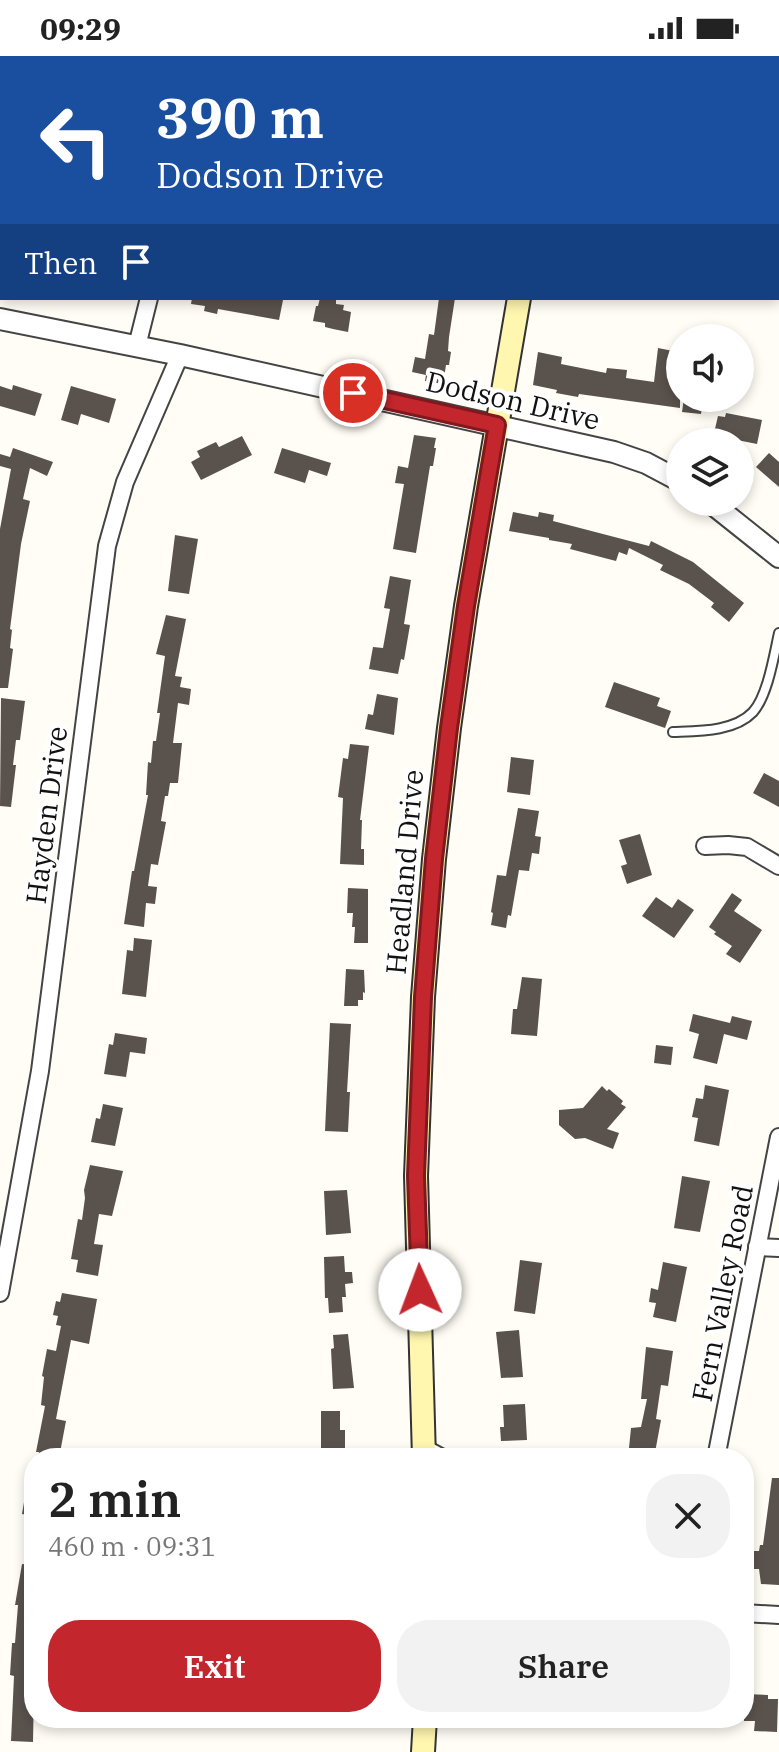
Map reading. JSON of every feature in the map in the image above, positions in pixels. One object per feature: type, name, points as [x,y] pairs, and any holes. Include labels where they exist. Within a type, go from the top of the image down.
[{"type":"main road","name":"Headland Drive","points":[[424,1448],[416,1176],[423,997],[434,859],[466,606],[519,300]]},
{"type":"main road","points":[[423,1752],[424,1728]]},
{"type":"street","points":[[137,346],[148,300]]},
{"type":"street","name":"Dodson Drive","points":[[0,319],[180,355],[614,452],[666,474]]},
{"type":"street","name":"Hayden Drive","points":[[0,1293],[4,1250],[40,1071],[107,546],[125,482],[180,355]]},
{"type":"street","points":[[728,516],[779,557]]},
{"type":"street","points":[[705,846],[747,847],[779,866]]},
{"type":"street","name":"Fern Valley Road","points":[[718,1448],[779,1137]]},
{"type":"street","points":[[757,1247],[779,1248]]},
{"type":"street","points":[[754,1614],[779,1615]]},
{"type":"lane","points":[[673,732],[704,731],[733,724],[752,713],[761,699],[779,633]]},
{"type":"building","points":[[192,300],[283,300],[279,320],[218,309],[217,314],[204,311],[205,306],[191,304]]},
{"type":"building","points":[[320,300],[336,300],[336,304],[344,305],[343,310],[351,312],[348,332],[313,321]]},
{"type":"building","points":[[439,300],[455,300],[448,351],[451,352],[443,384],[425,381],[426,375],[412,372],[415,357],[425,359],[429,334],[434,335]]},
{"type":"building","points":[[658,348],[666,350],[666,406],[579,394],[578,397],[533,385],[538,352],[562,357],[561,364],[606,373],[607,368],[627,370],[626,378],[654,382]]},
{"type":"building","points":[[13,385],[42,394],[35,416],[0,406],[0,386],[12,390]]},
{"type":"building","points":[[71,386],[116,399],[109,423],[81,414],[78,425],[61,420]]},
{"type":"building","points":[[726,413],[762,420],[757,444],[754,443],[754,428],[715,428],[718,416],[725,417]]},
{"type":"building","points":[[414,435],[436,438],[416,553],[393,549],[404,484],[395,483],[398,466],[408,468]]},
{"type":"building","points":[[242,436],[252,455],[201,480],[191,462],[200,457],[197,451],[216,442],[219,447]]},
{"type":"building","points":[[13,448],[53,462],[47,476],[30,468],[23,499],[30,501],[10,629],[10,648],[13,649],[8,688],[0,688],[0,529],[11,469],[0,466],[0,454],[10,457]]},
{"type":"building","points":[[282,448],[331,463],[327,476],[309,470],[305,483],[274,473]]},
{"type":"building","points":[[769,453],[779,462],[779,487],[756,467]]},
{"type":"building","points":[[513,512],[538,517],[539,512],[554,515],[553,521],[649,546],[651,541],[693,562],[744,603],[729,622],[711,607],[714,603],[689,584],[660,570],[663,565],[629,548],[627,555],[619,552],[616,561],[570,549],[572,544],[509,531]]},
{"type":"building","points":[[175,535],[198,539],[189,594],[168,591]]},
{"type":"building","points":[[390,576],[411,580],[404,624],[410,625],[404,660],[401,659],[398,674],[369,669],[373,647],[383,648],[390,609],[384,608]]},
{"type":"building","points":[[166,615],[186,619],[175,676],[182,677],[180,687],[191,689],[189,705],[178,703],[173,743],[182,743],[178,783],[170,783],[168,796],[165,796],[161,821],[166,822],[158,865],[151,864],[148,886],[157,887],[155,904],[146,903],[144,927],[124,924],[148,795],[148,762],[151,763],[160,713],[157,713],[165,656],[156,654]]},
{"type":"building","points":[[614,682],[660,698],[657,706],[671,711],[665,728],[605,707]]},
{"type":"building","points":[[377,694],[398,698],[394,735],[365,729],[368,714],[373,715]]},
{"type":"building","points":[[1,698],[25,701],[20,740],[16,740],[11,807],[0,806]]},
{"type":"building","points":[[350,744],[369,746],[360,820],[364,865],[340,864],[343,798],[338,797],[343,758],[348,759]]},
{"type":"building","points":[[511,757],[534,760],[530,795],[507,792]]},
{"type":"building","points":[[764,773],[779,781],[779,807],[753,793]]},
{"type":"building","points":[[518,808],[539,811],[535,836],[541,837],[539,854],[532,853],[529,871],[519,870],[506,928],[491,925],[491,912],[497,875],[506,876]]},
{"type":"building","points":[[640,834],[652,875],[627,884],[621,866],[627,864],[619,840]]},
{"type":"building","points":[[348,888],[368,889],[368,943],[354,943],[353,913],[347,913]]},
{"type":"building","points":[[732,893],[742,900],[734,911],[762,930],[740,963],[726,954],[732,946],[709,927]]},
{"type":"building","points":[[656,897],[672,908],[678,899],[694,910],[674,938],[642,916]]},
{"type":"building","points":[[134,938],[152,940],[146,997],[122,994],[127,950],[133,951]]},
{"type":"building","points":[[346,969],[364,970],[365,993],[363,1000],[358,1000],[358,1006],[344,1006]]},
{"type":"building","points":[[522,977],[542,979],[537,1036],[511,1034],[513,1009],[517,1009]]},
{"type":"building","points":[[693,1014],[730,1023],[732,1016],[752,1021],[747,1040],[724,1034],[717,1064],[693,1058],[699,1034],[689,1031]]},
{"type":"building","points":[[330,1023],[351,1024],[348,1132],[325,1131]]},
{"type":"building","points":[[115,1033],[147,1038],[145,1054],[130,1052],[126,1077],[104,1074],[109,1044],[113,1045]]},
{"type":"building","points":[[656,1045],[673,1047],[671,1065],[654,1063]]},
{"type":"building","points":[[705,1085],[729,1090],[719,1146],[694,1141],[698,1118],[692,1117],[696,1098],[703,1099]]},
{"type":"building","points":[[602,1086],[623,1101],[621,1104],[626,1107],[607,1129],[619,1133],[613,1149],[585,1138],[575,1139],[559,1125],[559,1110],[583,1108]]},
{"type":"building","points":[[103,1104],[123,1108],[115,1146],[91,1142],[96,1118],[100,1119]]},
{"type":"building","points":[[90,1165],[123,1171],[112,1216],[99,1214],[94,1244],[103,1245],[98,1276],[76,1272],[78,1260],[71,1259],[78,1219],[82,1220]]},
{"type":"building","points":[[682,1176],[710,1181],[700,1232],[674,1228]]},
{"type":"building","points":[[347,1190],[351,1233],[326,1235],[324,1191]]},
{"type":"building","points":[[344,1256],[345,1272],[352,1272],[353,1283],[345,1284],[343,1312],[329,1313],[328,1298],[325,1298],[324,1257]]},
{"type":"building","points":[[520,1260],[542,1263],[535,1314],[514,1311]]},
{"type":"building","points":[[663,1262],[687,1267],[676,1322],[653,1317],[656,1303],[649,1302],[651,1288],[658,1290]]},
{"type":"building","points":[[62,1293],[97,1299],[89,1344],[71,1340],[56,1419],[66,1421],[61,1448],[37,1448],[45,1406],[41,1405],[42,1376],[47,1349],[56,1351],[61,1326],[56,1325],[58,1316],[53,1315],[56,1301],[60,1302]]},
{"type":"building","points":[[519,1330],[523,1377],[501,1378],[496,1332]]},
{"type":"building","points":[[348,1334],[354,1388],[333,1389],[333,1335]]},
{"type":"building","points":[[646,1347],[673,1351],[668,1386],[661,1385],[656,1419],[661,1420],[656,1448],[629,1448],[631,1428],[641,1427],[647,1399],[641,1399]]},
{"type":"building","points":[[525,1404],[527,1440],[501,1441],[503,1405]]},
{"type":"building","points":[[321,1411],[340,1411],[340,1430],[345,1430],[345,1448],[321,1448]]},
{"type":"building","points":[[772,1478],[779,1478],[779,1585],[761,1584],[759,1569],[754,1569],[754,1551],[759,1551],[760,1545],[763,1545]]},
{"type":"building","points":[[24,1564],[24,1728],[33,1728],[33,1742],[11,1741],[14,1676],[10,1675],[18,1605],[15,1605]]},
{"type":"building","points":[[754,1694],[778,1699],[777,1732],[754,1731]]},
{"type":"route","points":[[353,393],[497,425],[466,606],[434,859],[423,997],[416,1176],[420,1290]]}]
